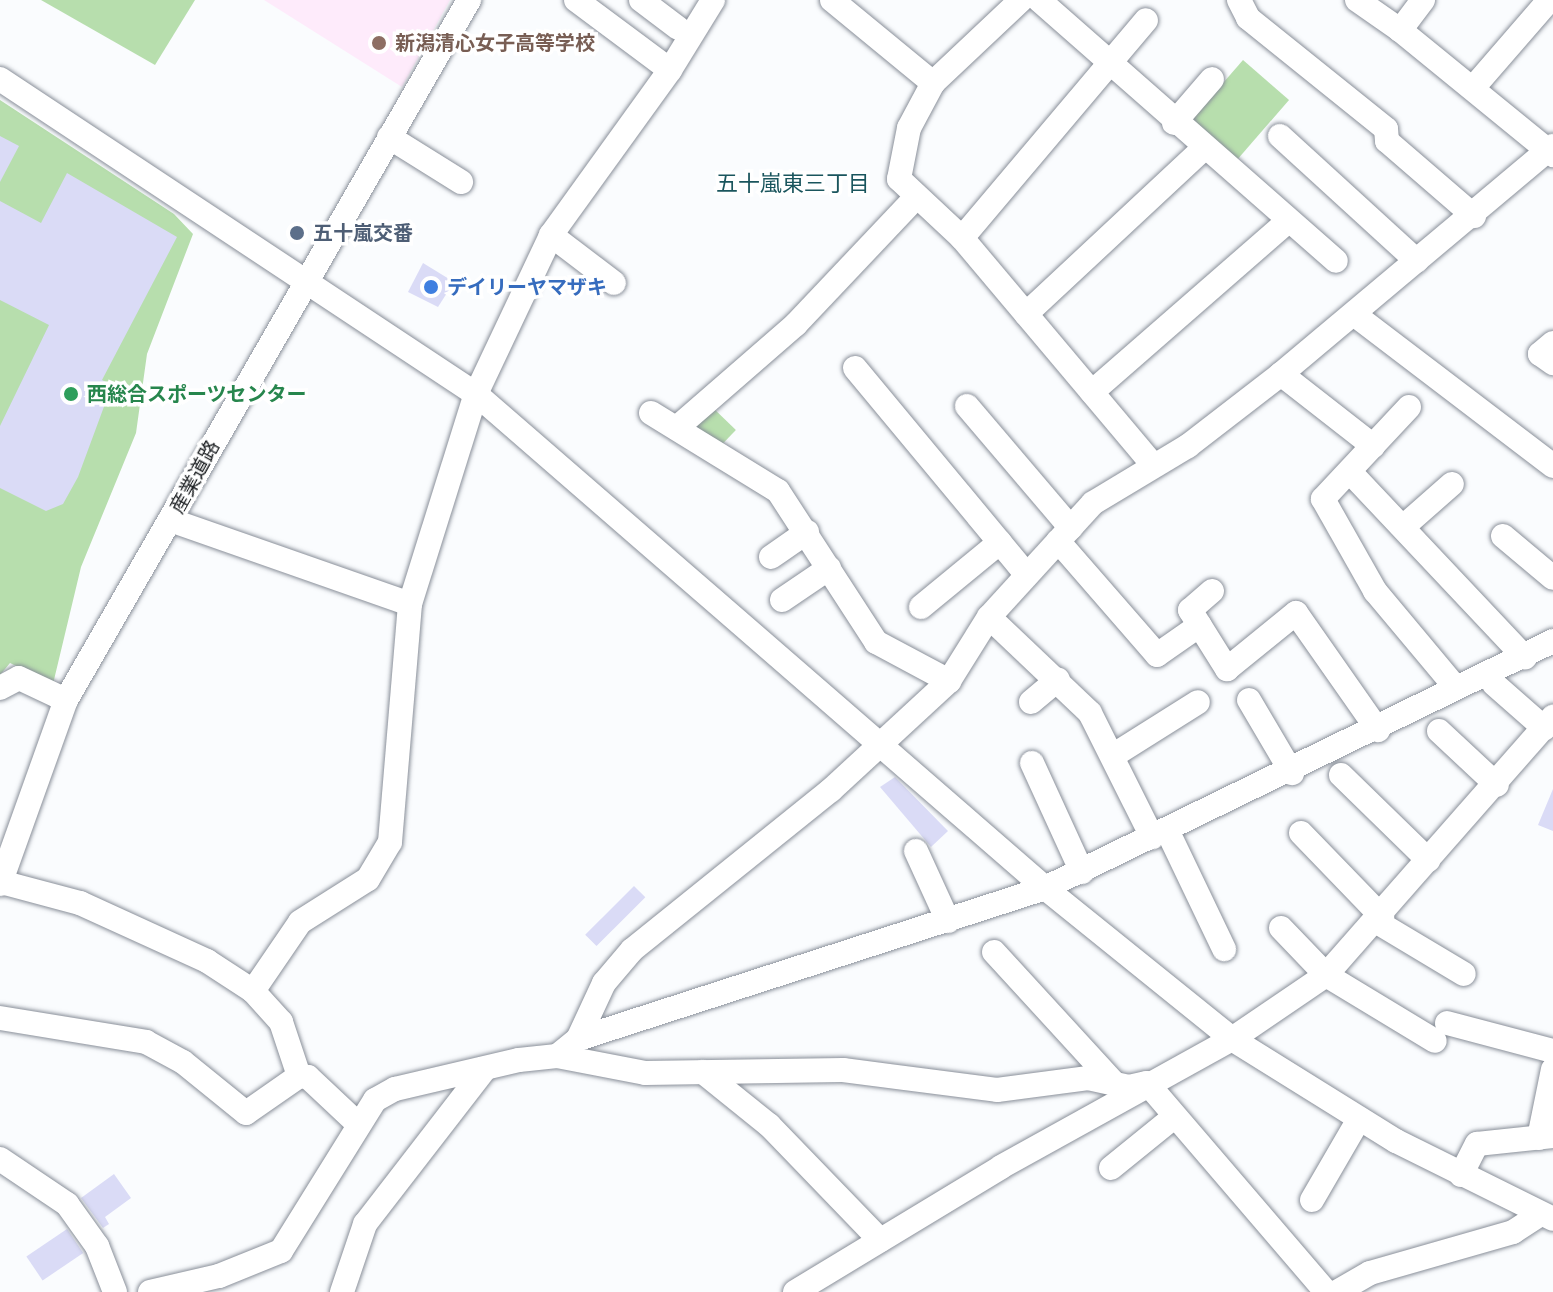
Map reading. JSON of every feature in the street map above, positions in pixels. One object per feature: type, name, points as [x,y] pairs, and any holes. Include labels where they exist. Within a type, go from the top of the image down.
[{"type":"street","name":"産業道路","points":[[0,883],[66,700],[469,0]]},
{"type":"street","points":[[576,0],[670,70]]},
{"type":"street","points":[[641,0],[678,28]]},
{"type":"street","points":[[253,991],[300,922],[368,879],[390,842],[410,604],[476,394],[551,235],[670,70],[713,0]]},
{"type":"street","points":[[832,0],[933,83]]},
{"type":"street","points":[[1039,0],[1202,150],[1336,261]]},
{"type":"street","points":[[1239,0],[1248,18],[1386,129],[1387,141],[1474,216]]},
{"type":"street","points":[[578,1039],[604,983],[632,950],[881,744],[949,681],[989,617],[1093,503],[1153,465],[1281,374],[1551,151],[1400,30],[1357,0]]},
{"type":"street","points":[[1400,30],[1423,0]]},
{"type":"street","points":[[1006,4],[933,83],[903,149],[899,179],[962,238],[1153,465]]},
{"type":"street","points":[[1473,88],[1544,6]]},
{"type":"street","points":[[962,238],[1146,20]]},
{"type":"street","points":[[0,79],[476,394],[1045,888],[1232,1039],[1359,1119],[1461,1175],[1547,1216]]},
{"type":"street","points":[[1174,123],[1212,79]]},
{"type":"street","points":[[1280,136],[1417,261]]},
{"type":"street","points":[[389,137],[461,182]]},
{"type":"street","points":[[1026,314],[1202,150]]},
{"type":"street","points":[[680,425],[796,324],[916,197]]},
{"type":"street","points":[[1092,392],[1288,221]]},
{"type":"street","points":[[551,235],[614,283]]},
{"type":"street","points":[[1355,315],[1553,466]]},
{"type":"street","points":[[1553,343],[1540,354],[1553,363]]},
{"type":"street","points":[[855,368],[1027,575]]},
{"type":"street","points":[[1281,374],[1373,446]]},
{"type":"street","points":[[967,406],[1157,655],[1200,625]]},
{"type":"street","points":[[1409,407],[1323,499],[1375,591],[1456,688]]},
{"type":"street","points":[[651,413],[680,425],[778,491],[876,642],[949,681]]},
{"type":"street","points":[[1350,472],[1525,658]]},
{"type":"street","points":[[1403,527],[1452,484]]},
{"type":"street","points":[[170,520],[410,604]]},
{"type":"street","points":[[771,557],[807,532]]},
{"type":"street","points":[[1503,536],[1553,578]]},
{"type":"street","points":[[921,607],[1000,542]]},
{"type":"street","points":[[782,600],[829,568]]},
{"type":"street","points":[[1212,591],[1190,610],[1227,669],[1296,613],[1378,730]]},
{"type":"street","points":[[989,617],[1058,679],[1090,713],[1224,949]]},
{"type":"street","points":[[557,1056],[578,1039],[948,921],[1004,897],[1045,888],[1292,773],[1456,688],[1525,658],[1553,641]]},
{"type":"street","points":[[0,688],[19,678],[66,700]]},
{"type":"street","points":[[1031,702],[1058,679]]},
{"type":"street","points":[[795,1292],[1147,1083],[1232,1039],[1326,975],[1379,920],[1548,723],[1494,684]]},
{"type":"street","points":[[1249,700],[1292,773]]},
{"type":"street","points":[[1114,755],[1198,702]]},
{"type":"street","points":[[1439,731],[1497,785]]},
{"type":"street","points":[[1032,763],[1082,872]]},
{"type":"street","points":[[1341,775],[1428,860]]},
{"type":"street","points":[[1301,833],[1379,920],[1464,974]]},
{"type":"street","points":[[916,851],[948,921]]},
{"type":"street","points":[[0,883],[80,903],[207,961],[253,991],[281,1022],[299,1076],[358,1124]]},
{"type":"street","points":[[1281,928],[1326,975],[1441,1032],[1553,1051]]},
{"type":"street","points":[[994,952],[1113,1082]]},
{"type":"street","points":[[0,1018],[146,1042],[183,1062],[246,1113],[299,1076]]},
{"type":"street","points":[[150,1292],[219,1276],[281,1251],[375,1100],[395,1089],[557,1056],[645,1073],[843,1070],[997,1090],[1088,1078],[1147,1083],[1326,1292]]},
{"type":"street","points":[[342,1292],[365,1224],[485,1069]]},
{"type":"street","points":[[1461,1175],[1477,1144],[1546,1137],[1553,1069]]},
{"type":"street","points":[[703,1072],[769,1125],[880,1240]]},
{"type":"street","points":[[1111,1168],[1174,1117]]},
{"type":"street","points":[[1312,1200],[1359,1119]]},
{"type":"street","points":[[0,1159],[67,1204],[97,1246],[115,1292]]},
{"type":"street","points":[[1337,1292],[1370,1273],[1513,1232],[1547,1216]]},
{"type":"shaded area","name":"新潟清心女子高等学校","points":[[264,0],[450,0],[402,87]]},
{"type":"green space","points":[[41,0],[195,0],[155,65]]},
{"type":"green space","points":[[1243,60],[1289,100],[1233,165],[1187,125]]},
{"type":"green space","name":"西総合スポーツセンター","points":[[0,100],[174,214],[193,234],[147,354],[136,433],[81,567],[53,684],[10,663],[0,675]]},
{"type":"green space","points":[[710,405],[736,430],[716,450],[691,425]]},
{"type":"building","points":[[0,136],[19,146],[0,182]]},
{"type":"building","points":[[67,173],[177,237],[102,380],[112,385],[78,477],[63,504],[46,511],[0,488],[0,426],[49,325],[0,300],[0,201],[41,223]]},
{"type":"building","name":"デイリーヤマザキ","points":[[423,263],[454,282],[438,307],[408,292]]},
{"type":"building","points":[[895,777],[948,831],[931,847],[880,787]]},
{"type":"building","points":[[1553,789],[1553,831],[1538,825]]},
{"type":"building","points":[[634,886],[645,897],[597,946],[585,935]]},
{"type":"building","points":[[114,1174],[131,1198],[105,1217],[109,1224],[103,1228],[81,1198]]},
{"type":"building","points":[[67,1229],[83,1253],[43,1280],[26,1256]]},
{"type":"place","name":"新潟清心女子高等学校","points":[[379,43]]},
{"type":"place","name":"五十嵐交番","points":[[297,233]]},
{"type":"place","name":"デイリーヤマザキ","points":[[431,287]]},
{"type":"place","name":"西総合スポーツセンター","points":[[71,394]]},
{"type":"district","name":"五十嵐東三丁目","points":[[793,184]]}]
